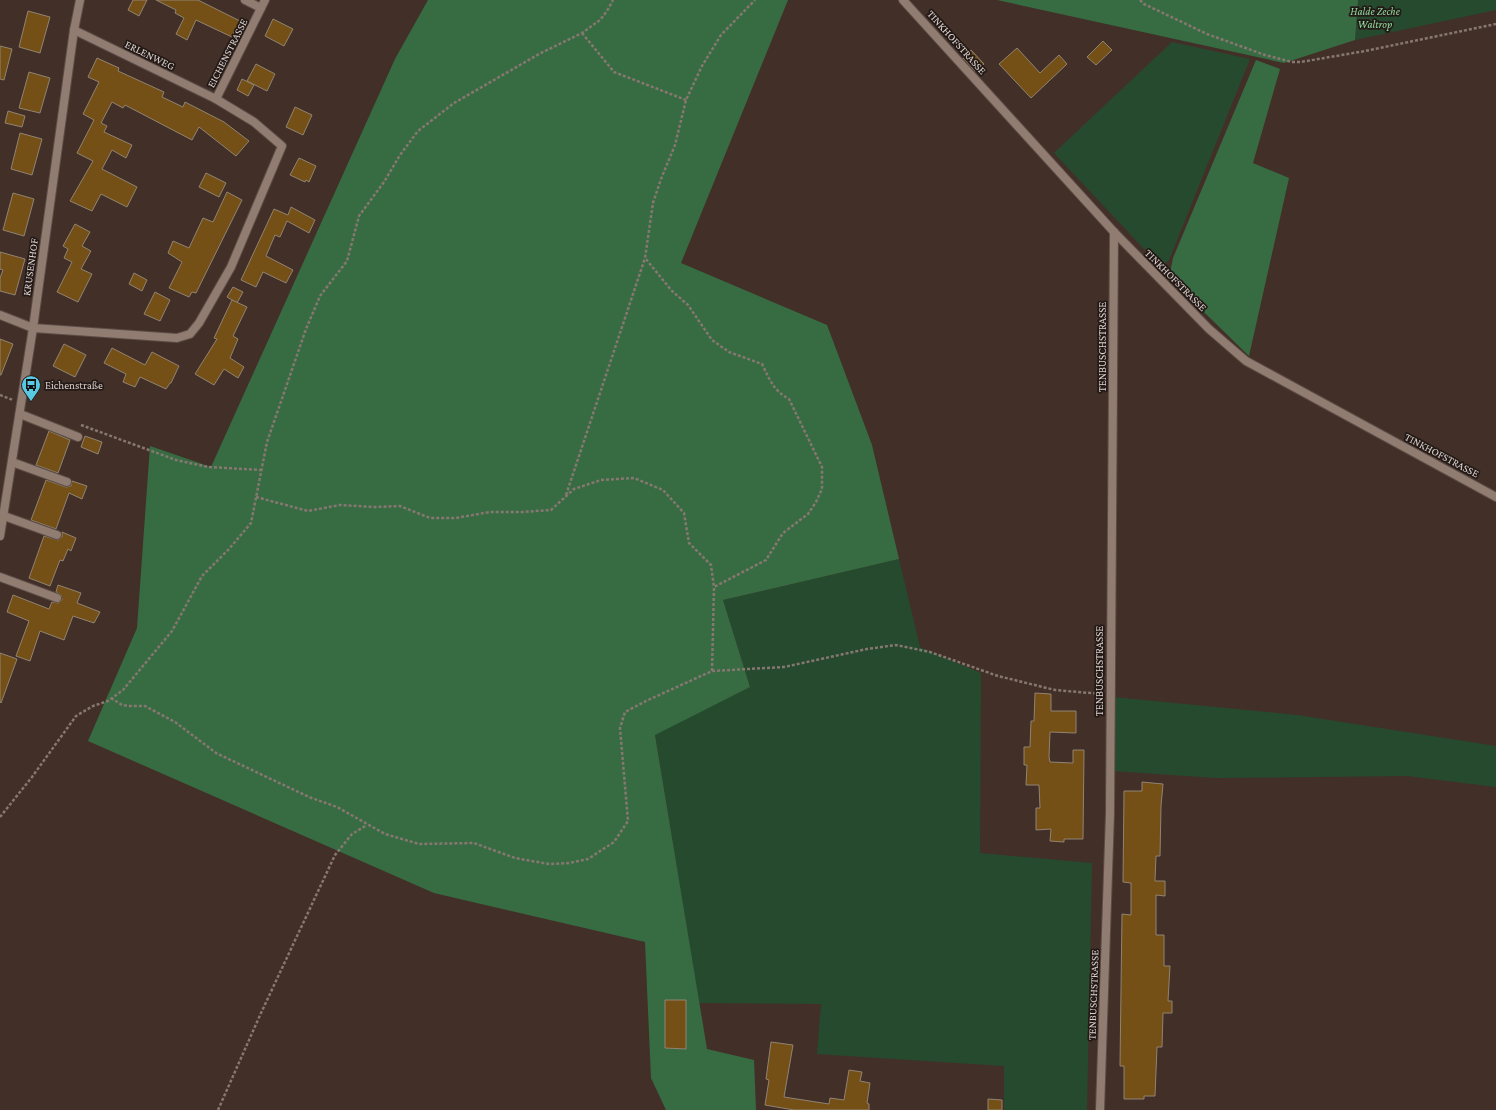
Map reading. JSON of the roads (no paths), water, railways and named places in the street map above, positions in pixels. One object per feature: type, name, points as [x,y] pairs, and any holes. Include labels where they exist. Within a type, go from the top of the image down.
[{"type":"street","name":"KRUSENHOF","points":[[0,536],[33,328],[74,30],[80,0]]},
{"type":"street","points":[[245,0],[261,8]]},
{"type":"street","name":"EICHENSTRASSE","points":[[33,328],[177,338],[190,334],[199,323],[231,267],[282,146],[254,122],[216,99],[266,0]]},
{"type":"street","name":"TINKHOFSTRASSE","points":[[903,0],[1114,232],[1209,329],[1246,361],[1496,497]]},
{"type":"street","name":"ERLENWEG","points":[[74,30],[216,99]]},
{"type":"street","name":"TENBUSCHSTRASSE","points":[[1100,1110],[1110,813],[1114,232]]},
{"type":"street","points":[[0,315],[33,328]]},
{"type":"street","points":[[20,414],[78,437]]},
{"type":"street","points":[[12,462],[67,482]]},
{"type":"street","points":[[4,516],[56,535]]},
{"type":"street","points":[[0,577],[57,598]]},
{"type":"place","name":"Eichenstraße","points":[[31,402]]},
{"type":"park label","name":"Halde Zeche Waltrop","points":[[1375,17]]}]
